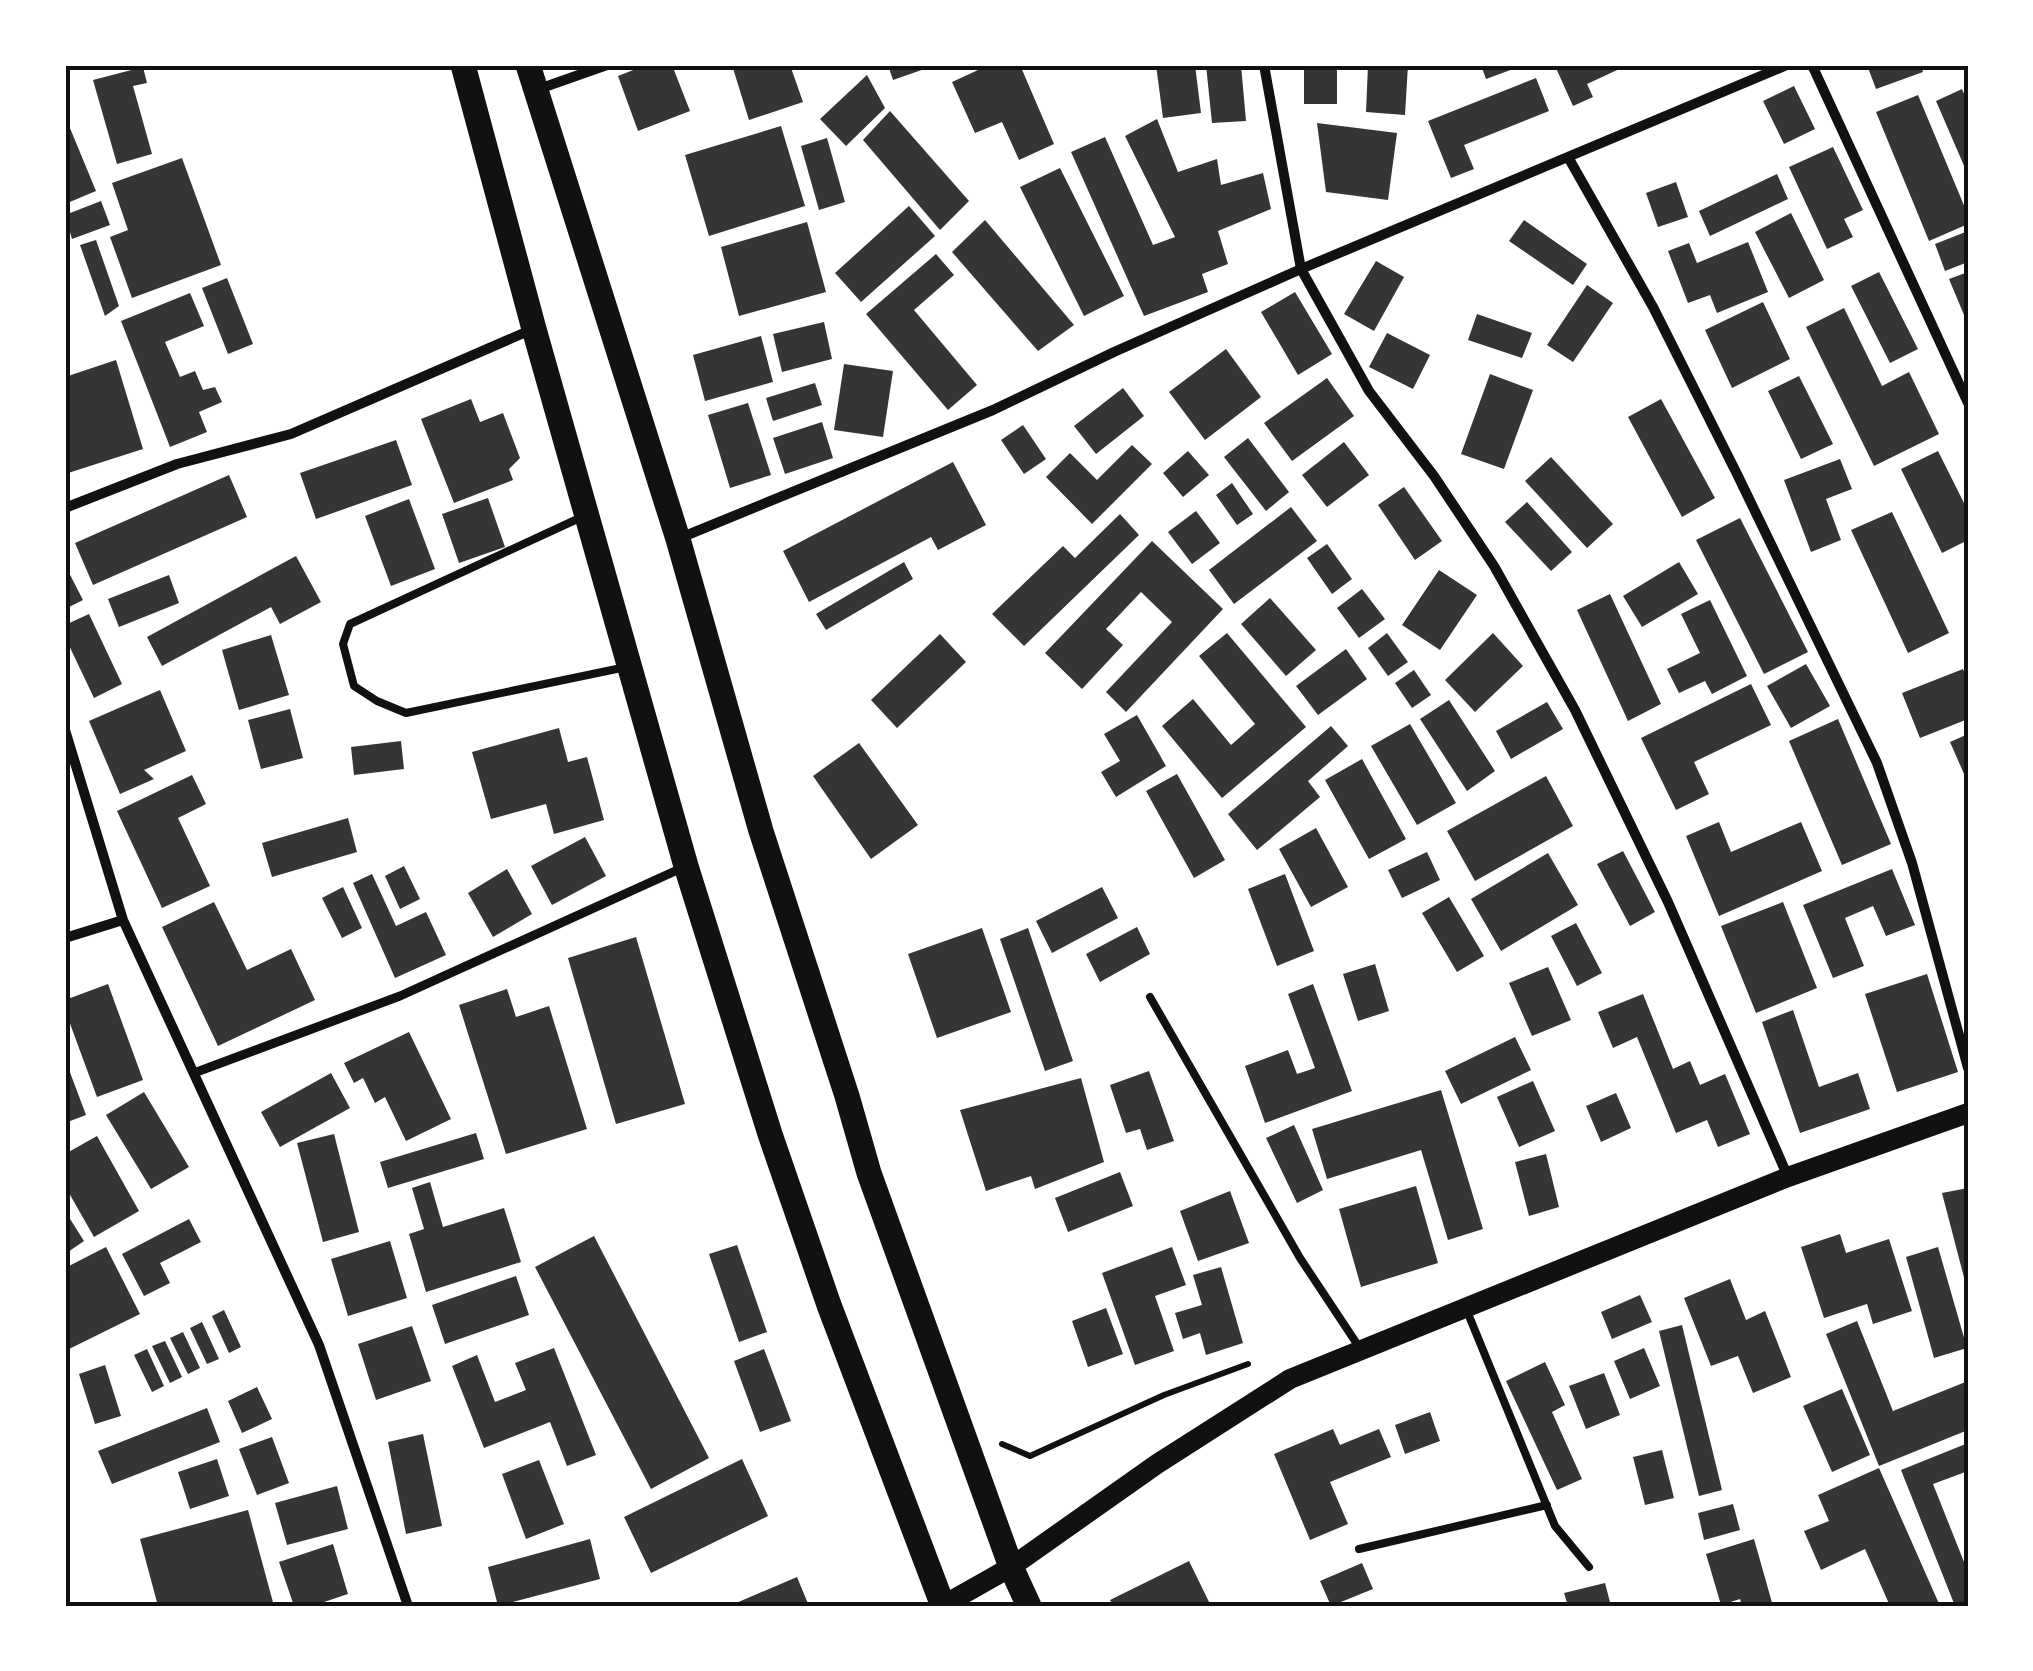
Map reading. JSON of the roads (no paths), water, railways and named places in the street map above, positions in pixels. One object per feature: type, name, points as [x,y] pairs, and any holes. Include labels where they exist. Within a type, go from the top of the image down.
[{"type":"main road","points":[[463,65],[686,866],[828,1305],[943,1606],[1011,1567],[1157,1464],[1290,1378],[1788,1178],[1968,1113]]},
{"type":"main road","points":[[531,78],[678,539],[760,831],[869,1173],[1028,1606]]},
{"type":"street","points":[[531,78],[607,65]]},
{"type":"street","points":[[1264,65],[1301,268],[1368,392],[1434,476],[1494,566],[1574,710],[1668,902],[1788,1178]]},
{"type":"street","points":[[678,539],[993,410],[1301,268],[1787,65]]},
{"type":"street","points":[[1812,65],[1968,403]]},
{"type":"street","points":[[1568,157],[1652,307],[1729,458],[1877,763],[1912,863],[1968,1068]]},
{"type":"street","points":[[65,508],[177,464],[292,434],[534,328]]},
{"type":"street","points":[[65,730],[122,920],[319,1345],[408,1606]]},
{"type":"street","points":[[194,1073],[400,996],[686,866]]},
{"type":"street","points":[[65,938],[122,920]]},
{"type":"lane","points":[[587,514],[350,624],[343,644],[354,686],[406,713],[630,666]]},
{"type":"lane","points":[[1150,997],[1300,1258],[1361,1350]]},
{"type":"lane","points":[[1465,1307],[1556,1526],[1590,1566]]},
{"type":"lane","points":[[1360,1549],[1547,1505]]}]
